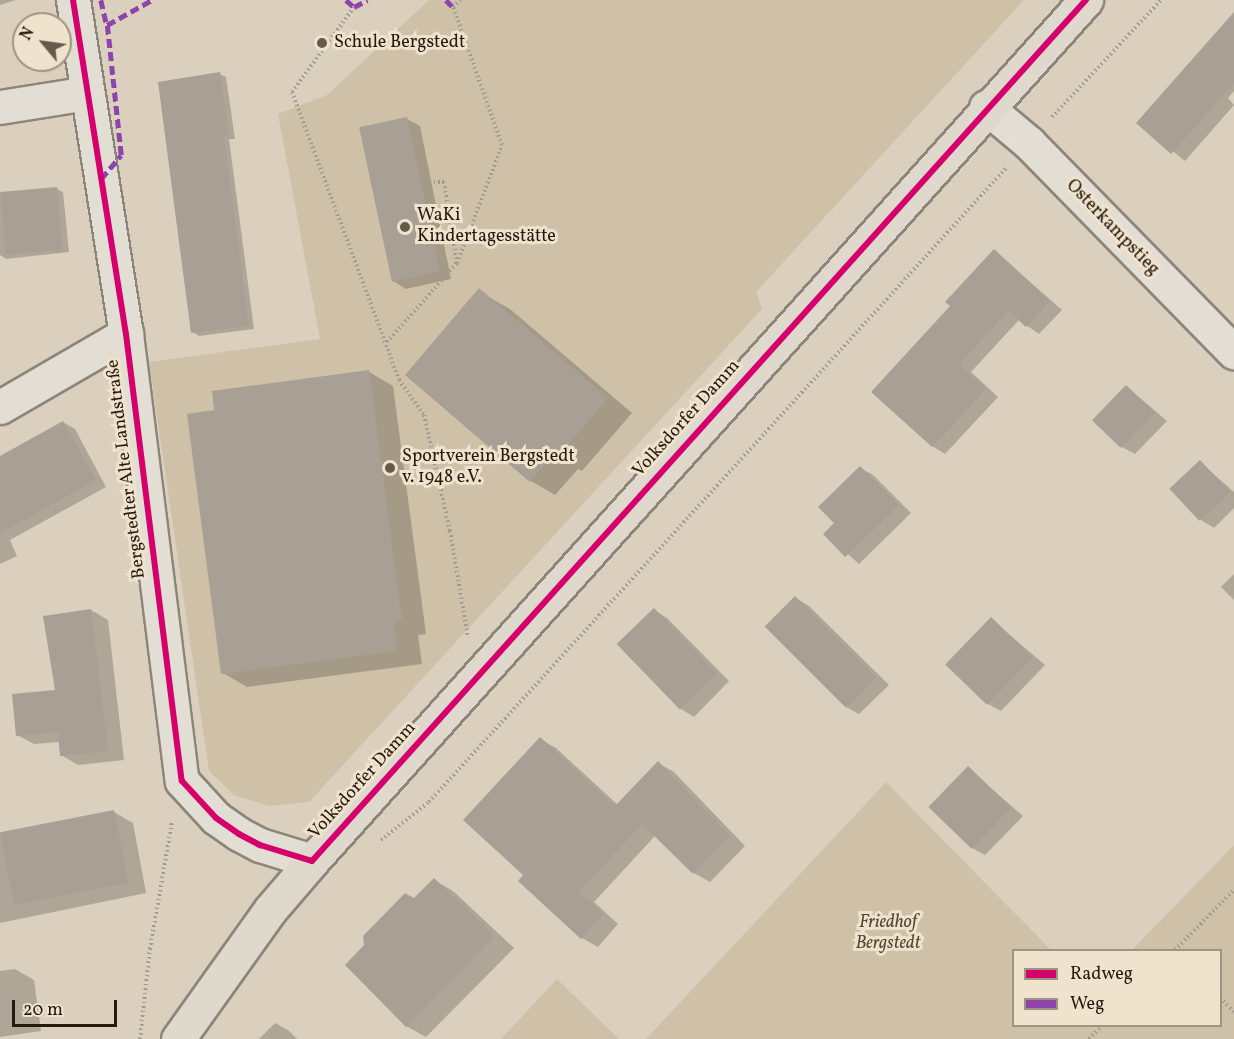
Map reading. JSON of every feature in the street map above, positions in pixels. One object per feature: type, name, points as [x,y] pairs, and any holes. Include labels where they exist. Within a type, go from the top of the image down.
[{"type":"main road","name":"Volksdorfer Damm","points":[[178,1039],[270,910],[312,861],[986,107],[1086,0]]},
{"type":"street","name":"Bergstedter Alte Landstraße","points":[[73,0],[126,334],[182,780]]},
{"type":"street","points":[[0,107],[87,93]]},
{"type":"street","name":"Osterkampstieg","points":[[986,107],[1029,143],[1234,352]]},
{"type":"street","points":[[0,407],[126,334]]},
{"type":"street","points":[[182,780],[216,818],[238,834],[260,845],[312,861]]},
{"type":"path","points":[[387,342],[457,263],[502,146],[453,7],[460,0]]},
{"type":"path","points":[[377,843],[429,802],[1161,0]]},
{"type":"path","points":[[354,7],[292,92],[387,342],[399,380],[424,415],[450,531],[476,677]]},
{"type":"path","points":[[420,182],[444,182],[457,263]]},
{"type":"path","points":[[140,1039],[153,926],[182,780]]},
{"type":"path","points":[[1178,949],[1234,890]]},
{"type":"path","points":[[1222,999],[1234,1012]]},
{"type":"path","points":[[1089,1039],[1101,1027]]},
{"type":"green space","name":"Sportverein Bergstedt v. 1948 e.V.","points":[[429,0],[1024,0],[756,292],[762,309],[309,802],[269,806],[234,795],[209,771],[149,362],[320,339],[278,114],[327,95]]},
{"type":"green space","name":"Friedhof Bergstedt","points":[[886,782],[1050,949],[1012,949],[1012,1027],[1222,1027],[1222,949],[1133,949],[1234,845],[1234,1039],[646,1039]]},
{"type":"green space","points":[[557,979],[619,1039],[501,1039]]},
{"type":"building","points":[[1234,12],[1234,83],[1171,154],[1136,123]]},
{"type":"building","points":[[220,72],[229,136],[224,136],[249,326],[191,333],[158,82]]},
{"type":"building","name":"WaKi Kindertagesstätte","points":[[407,117],[440,272],[392,282],[359,127]]},
{"type":"building","points":[[57,187],[62,250],[6,255],[0,192]]},
{"type":"building","points":[[994,249],[1050,301],[1026,327],[1008,311],[959,364],[986,389],[932,447],[871,392],[950,306],[945,302]]},
{"type":"building","points":[[479,288],[608,398],[557,458],[553,455],[530,482],[405,375]]},
{"type":"building","points":[[369,370],[402,620],[394,621],[397,651],[221,674],[187,414],[214,410],[212,391]]},
{"type":"building","points":[[1126,385],[1155,413],[1121,448],[1092,420]]},
{"type":"building","points":[[63,421],[96,480],[0,533],[0,456]]},
{"type":"building","points":[[1200,460],[1230,492],[1199,521],[1169,489]]},
{"type":"building","points":[[860,466],[899,505],[845,557],[823,534],[834,523],[818,507]]},
{"type":"building","points":[[795,596],[876,677],[846,708],[765,626]]},
{"type":"building","points":[[654,608],[717,673],[680,710],[617,644]]},
{"type":"building","points":[[91,609],[108,751],[60,756],[58,732],[16,736],[12,694],[55,690],[43,616]]},
{"type":"building","points":[[991,617],[1033,657],[987,705],[945,664]]},
{"type":"building","points":[[540,737],[615,806],[658,761],[730,836],[693,874],[642,824],[579,892],[603,914],[581,939],[518,881],[523,875],[463,820]]},
{"type":"building","points":[[968,766],[1011,808],[972,849],[928,807]]},
{"type":"building","points":[[114,810],[128,883],[14,905],[0,832]]},
{"type":"building","points":[[434,878],[495,936],[406,1027],[345,965],[364,945],[363,936],[405,893],[414,898]]},
{"type":"marked path","points":[[101,0],[107,25]]},
{"type":"marked path","points":[[101,179],[121,155],[107,25],[152,0]]},
{"type":"marked path","points":[[346,0],[354,7],[367,0]]},
{"type":"marked path","points":[[446,0],[453,7]]},
{"type":"cycle path","points":[[73,0],[126,334],[182,781],[216,818],[239,834],[260,845],[312,861],[1086,0]]},
{"type":"place","name":"Schule Bergstedt","points":[[322,43]]},
{"type":"place","name":"WaKi Kindertagesstätte","points":[[405,227]]},
{"type":"place","name":"Sportverein Bergstedt v. 1948 e.V.","points":[[390,468]]}]
